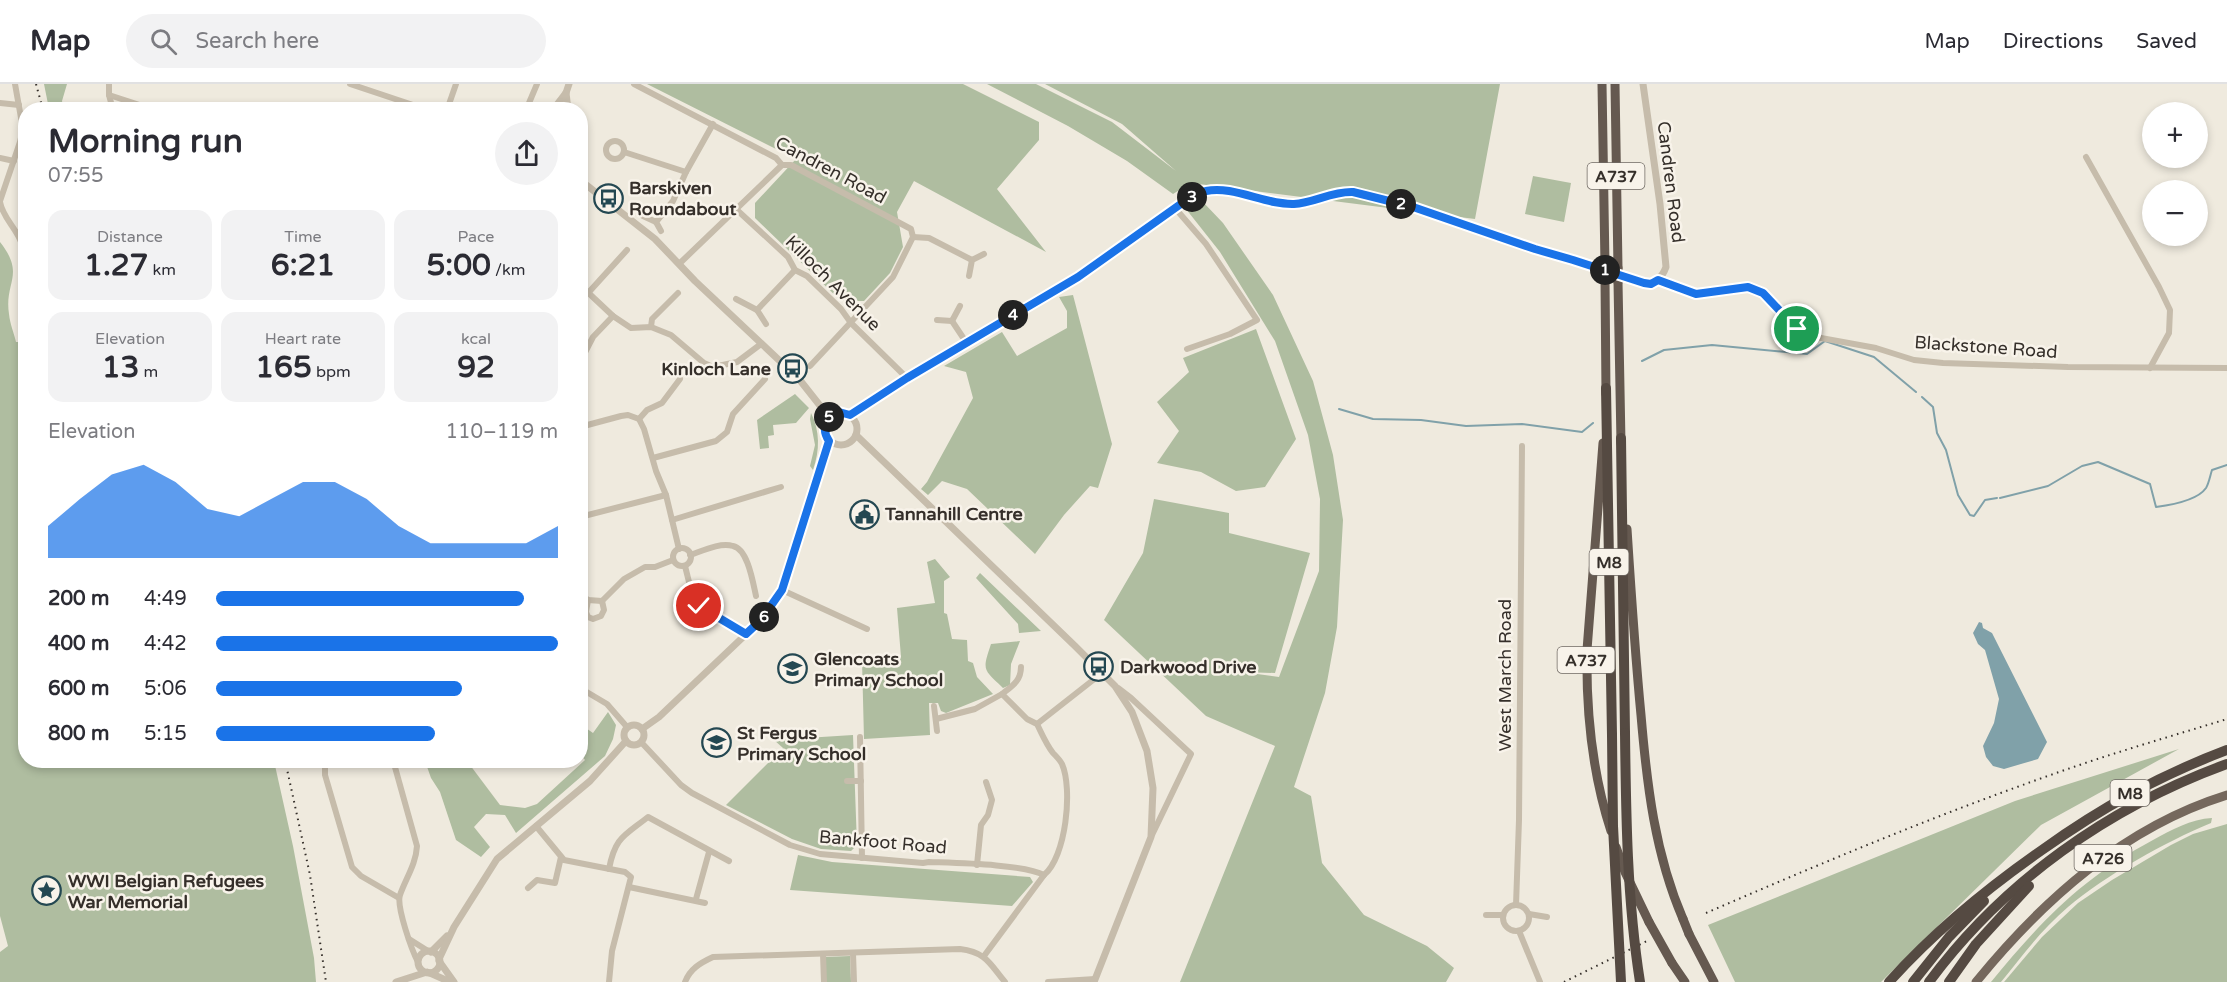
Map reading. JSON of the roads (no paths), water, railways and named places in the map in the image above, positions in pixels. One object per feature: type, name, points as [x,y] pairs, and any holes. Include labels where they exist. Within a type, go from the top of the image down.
[{"type":"highway","name":"A737","points":[[1602,84],[1606,388],[1587,650],[1588,711],[1592,750],[1608,820],[1625,872],[1649,922],[1685,982]]},
{"type":"highway","name":"A737","points":[[1615,84],[1621,438],[1636,667],[1649,798],[1660,857],[1689,934],[1714,982]]},
{"type":"highway","name":"M8","points":[[1606,388],[1613,826],[1621,982]]},
{"type":"highway","name":"M8","points":[[1621,438],[1627,861],[1632,930],[1640,982]]},
{"type":"highway","name":"M8","points":[[1889,982],[1948,922],[1999,880],[2088,817],[2145,785],[2227,750]]},
{"type":"highway","name":"M8","points":[[1929,982],[1975,926],[2029,876],[2063,850],[2140,802],[2227,764]]},
{"type":"highway","name":"M8","points":[[1949,982],[1988,930],[2063,850]]},
{"type":"highway","name":"M8","points":[[1913,982],[1966,918],[2040,851]]},
{"type":"main road","name":"A726","points":[[1976,982],[2038,911],[2091,867],[2159,824],[2227,795]]},
{"type":"street","points":[[15,84],[18,102]]},
{"type":"street","points":[[109,84],[111,102]]},
{"type":"street","points":[[350,84],[404,102]]},
{"type":"street","points":[[450,102],[456,84]]},
{"type":"street","points":[[529,102],[537,84]]},
{"type":"street","points":[[559,102],[569,84]]},
{"type":"street","name":"Candren Road","points":[[634,84],[776,158],[782,165],[791,165],[911,229],[913,237]]},
{"type":"street","name":"Candren Road","points":[[1643,84],[1660,204],[1666,267],[1658,280]]},
{"type":"street","points":[[566,93],[567,102]]},
{"type":"street","points":[[109,95],[130,102]]},
{"type":"street","points":[[0,103],[18,105]]},
{"type":"street","points":[[656,222],[673,201],[686,172],[713,124]]},
{"type":"street","points":[[18,147],[0,202],[6,219],[18,236]]},
{"type":"street","points":[[624,152],[686,172]]},
{"type":"street","points":[[2086,157],[2170,310],[2169,333],[2150,368]]},
{"type":"street","points":[[0,158],[14,161]]},
{"type":"street","points":[[679,264],[782,165]]},
{"type":"street","points":[[588,186],[643,228],[799,379],[829,417]]},
{"type":"street","points":[[850,415],[966,342],[1078,277],[1175,208],[1203,191],[1218,189],[1278,204],[1296,204],[1344,192],[1353,192],[1413,207],[1644,283],[1651,284],[1658,280]]},
{"type":"street","points":[[1175,208],[1206,244],[1257,321],[1187,350]]},
{"type":"street","name":"Killoch Avenue","points":[[737,210],[788,257],[795,270],[807,276],[841,309],[851,323],[907,378]]},
{"type":"street","points":[[643,216],[656,222],[661,231]]},
{"type":"street","points":[[810,366],[893,277],[913,237],[929,238],[972,260],[984,255]]},
{"type":"street","points":[[627,250],[590,292],[614,316],[631,328],[651,327],[671,335],[704,363],[713,367],[737,362],[761,344]]},
{"type":"street","points":[[969,276],[972,260]]},
{"type":"street","points":[[757,310],[795,270]]},
{"type":"street","name":"Blackstone Road","points":[[1658,280],[1696,294],[1748,287],[1763,293],[1797,329],[1821,338],[1875,348],[1930,363],[2068,368],[2227,368]]},
{"type":"street","points":[[651,327],[652,319],[678,293]]},
{"type":"street","points":[[736,299],[757,310],[766,324]]},
{"type":"street","points":[[952,321],[960,306]]},
{"type":"street","points":[[588,347],[593,337],[614,316]]},
{"type":"street","points":[[937,320],[952,321]]},
{"type":"street","points":[[952,321],[966,342]]},
{"type":"street","points":[[639,419],[647,410],[662,403],[680,379]]},
{"type":"street","points":[[653,458],[716,441],[727,432],[733,414],[765,379]]},
{"type":"street","points":[[839,412],[850,415],[857,424],[856,435],[849,443],[838,445],[829,441],[824,431],[829,417],[839,412]]},
{"type":"street","points":[[588,426],[628,415],[639,419]]},
{"type":"street","points":[[588,600],[602,601],[624,579],[645,567],[655,567],[673,560],[679,549],[666,495],[639,419]]},
{"type":"street","points":[[856,435],[1025,595],[1115,686],[1191,754],[1151,837],[1094,981],[1048,982]]},
{"type":"street","points":[[642,729],[660,717],[761,620],[782,590],[829,441]]},
{"type":"street","name":"West March Road","points":[[1516,905],[1519,820],[1522,446]]},
{"type":"street","points":[[672,520],[781,487]]},
{"type":"street","points":[[588,515],[666,495]]},
{"type":"street","points":[[690,555],[721,545],[734,546],[742,552],[753,578],[756,596]]},
{"type":"street","points":[[679,549],[685,548],[690,555],[690,560],[685,566]]},
{"type":"street","points":[[673,560],[677,565],[685,566]]},
{"type":"street","points":[[685,566],[693,598],[699,606],[746,634]]},
{"type":"street","points":[[782,590],[867,629]]},
{"type":"street","points":[[588,617],[593,619],[601,616],[604,610],[602,601]]},
{"type":"street","points":[[936,719],[975,709],[1002,694],[1021,676],[1021,667]]},
{"type":"street","points":[[1037,724],[1102,673]]},
{"type":"street","points":[[1115,686],[1132,712],[1147,751],[1153,788],[1151,837]]},
{"type":"street","points":[[588,693],[607,704],[627,727]]},
{"type":"street","points":[[984,956],[1054,864],[1064,834],[1067,816],[1065,794],[1068,784],[1061,762],[1037,724],[1027,719],[1002,694]]},
{"type":"street","points":[[934,706],[937,731]]},
{"type":"street","points":[[633,725],[642,729],[644,734],[641,742],[633,745],[626,741],[624,735],[627,727],[633,725]]},
{"type":"street","points":[[860,737],[862,858]]},
{"type":"street","points":[[400,980],[418,963],[421,955],[443,941],[498,859],[590,781],[626,741]]},
{"type":"street","name":"Bankfoot Road","points":[[641,742],[692,793],[790,845],[820,854],[1033,870],[1044,875]]},
{"type":"street","points":[[325,768],[325,776],[352,867],[362,876],[399,898]]},
{"type":"street","points":[[395,768],[417,846],[416,856],[399,898],[409,938],[422,970],[450,982]]},
{"type":"street","points":[[848,781],[861,781]]},
{"type":"street","points":[[978,865],[981,825],[988,815],[992,800],[986,782]]},
{"type":"street","points":[[609,869],[612,851],[618,840],[648,817],[729,861]]},
{"type":"street","points":[[536,826],[564,860],[575,864],[625,872],[631,877],[612,951],[608,982]]},
{"type":"street","points":[[696,899],[709,852]]},
{"type":"street","points":[[528,888],[537,880],[555,883],[561,857]]},
{"type":"street","points":[[629,887],[696,899],[705,903]]},
{"type":"street","points":[[1503,915],[1508,908],[1516,905],[1524,907],[1529,914],[1547,917]]},
{"type":"street","points":[[1503,915],[1507,927],[1519,931],[1526,927],[1529,914]]},
{"type":"street","points":[[1486,915],[1503,915]]},
{"type":"street","points":[[400,980],[429,973],[438,967],[454,927]]},
{"type":"street","points":[[1519,931],[1540,982]]},
{"type":"street","points":[[409,938],[439,960],[454,982]]},
{"type":"street","points":[[685,982],[688,974],[699,963],[713,957],[960,948],[984,956],[1005,982]]},
{"type":"street","points":[[853,953],[854,982]]},
{"type":"street","points":[[823,954],[824,982]]},
{"type":"water","points":[[1979,622],[1982,623],[1983,628],[1992,633],[2047,742],[2038,759],[2004,769],[1993,766],[1986,757],[1983,746],[1994,723],[1999,699],[1985,650],[1978,644],[1973,633]]},
{"type":"waterway","points":[[1642,361],[1664,350],[1712,345],[1807,354],[1825,341],[1874,357],[1916,392]]},
{"type":"waterway","points":[[1922,397],[1933,407],[1937,433],[1946,450],[1958,495],[1970,515],[1974,516],[1985,500],[1997,498]]},
{"type":"waterway","points":[[1339,409],[1373,419],[1421,420],[1466,426],[1522,424],[1582,432],[1593,423]]},
{"type":"waterway","points":[[2000,498],[2048,486],[2082,466],[2098,462],[2150,484],[2156,507],[2183,502],[2196,496],[2206,488],[2212,470],[2227,465]]},
{"type":"railway","points":[[36,84],[41,102]]},
{"type":"railway","points":[[1706,913],[1927,821],[2017,787],[2082,764],[2227,719]]},
{"type":"railway","points":[[287,768],[310,875],[326,982]]},
{"type":"railway","points":[[1564,982],[1647,941]]},
{"type":"place","name":"Barskiven Roundabout","points":[[608,198]]},
{"type":"place","name":"Kinloch Lane","points":[[792,369]]},
{"type":"place","name":"Tannahill Centre","points":[[864,514]]},
{"type":"place","name":"Darkwood Drive","points":[[1099,667]]},
{"type":"place","name":"Glencoats Primary School","points":[[793,669]]},
{"type":"place","name":"St Fergus Primary School","points":[[716,743]]},
{"type":"place","name":"WWI Belgian Refugees War Memorial","points":[[47,891]]}]
